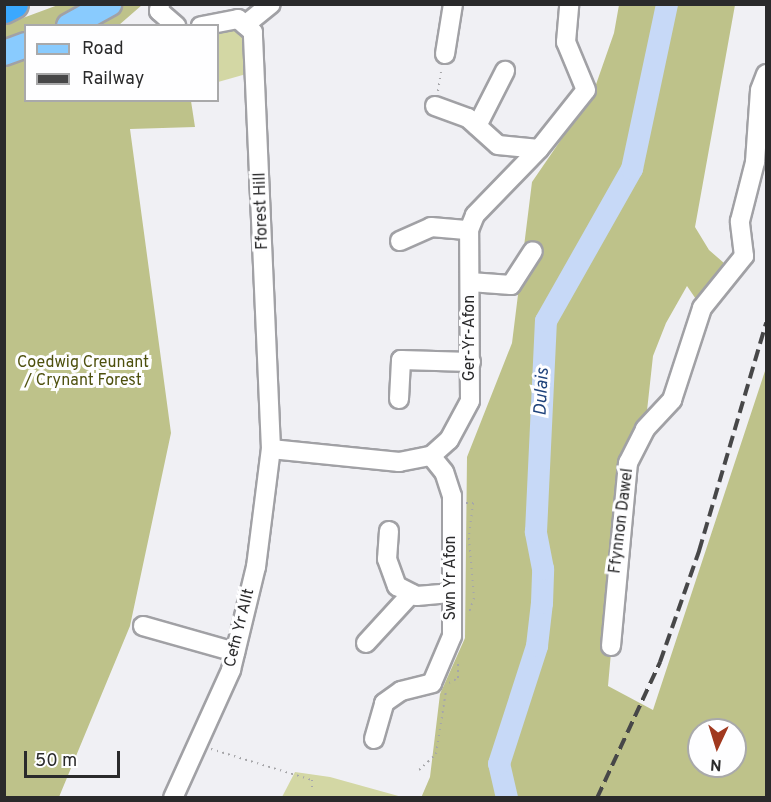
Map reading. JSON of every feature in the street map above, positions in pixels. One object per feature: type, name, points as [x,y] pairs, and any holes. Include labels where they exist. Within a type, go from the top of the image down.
[{"type":"highway","points":[[4,9],[14,4]]},
{"type":"main road","points":[[73,24],[109,4]]},
{"type":"main road","points":[[4,53],[24,46]]},
{"type":"street","points":[[160,4],[159,11],[174,24]]},
{"type":"street","points":[[212,24],[238,19],[245,25],[272,4]]},
{"type":"street","points":[[445,54],[453,4]]},
{"type":"street","points":[[400,242],[431,226],[469,230],[475,214],[539,149],[586,90],[566,42],[568,4]]},
{"type":"street","name":"Fforest Hill","points":[[245,25],[253,32],[256,62],[271,449]]},
{"type":"street","points":[[477,126],[505,71]]},
{"type":"street","name":"Ffynnon Dawel","points":[[611,646],[628,463],[645,429],[672,400],[702,308],[744,256],[740,221],[755,162],[760,90],[766,74]]},
{"type":"street","points":[[435,106],[468,118],[498,145],[539,149]]},
{"type":"street","name":"Ger-Yr-Afon","points":[[431,456],[449,440],[470,401],[469,230]]},
{"type":"street","points":[[470,282],[511,285],[533,251]]},
{"type":"street","points":[[399,399],[401,360],[471,362]]},
{"type":"street","points":[[271,449],[399,462],[431,456]]},
{"type":"street","name":"Cefn Yr Allt","points":[[173,798],[235,652],[256,567],[271,449]]},
{"type":"street","name":"Swn Yr Afon","points":[[374,740],[384,703],[401,692],[425,687],[435,678],[452,636],[450,593],[452,496],[444,472],[431,456]]},
{"type":"street","points":[[389,531],[387,560],[391,577],[411,594],[450,593]]},
{"type":"street","points":[[366,643],[411,594]]},
{"type":"street","points":[[144,626],[235,652]]},
{"type":"path","points":[[435,106],[445,54]]},
{"type":"path","points":[[197,745],[312,780],[312,787]]},
{"type":"green space","name":"Coedwig Creunant / Crynant Forest","points":[[58,5],[142,5],[120,24],[24,24],[24,102],[191,102],[195,127],[130,129],[171,433],[130,626],[59,797],[5,797],[4,25]]},
{"type":"green space","points":[[619,5],[735,5],[695,227],[709,250],[732,270],[702,308],[687,286],[666,323],[653,356],[645,429],[628,463],[608,686],[653,710],[766,368],[766,797],[421,798],[430,777],[440,694],[465,638],[467,457],[512,343],[532,182],[593,93],[614,33]]},
{"type":"green space","points":[[238,19],[257,71],[219,82],[219,26]]},
{"type":"green space","points":[[295,772],[330,777],[402,797],[282,797]]},
{"type":"waterway","name":"Dulais","points":[[507,798],[499,764],[537,646],[542,603],[543,569],[536,532],[546,321],[632,169],[667,4]]},
{"type":"railway","points":[[597,798],[660,662],[699,551],[766,323]]}]
